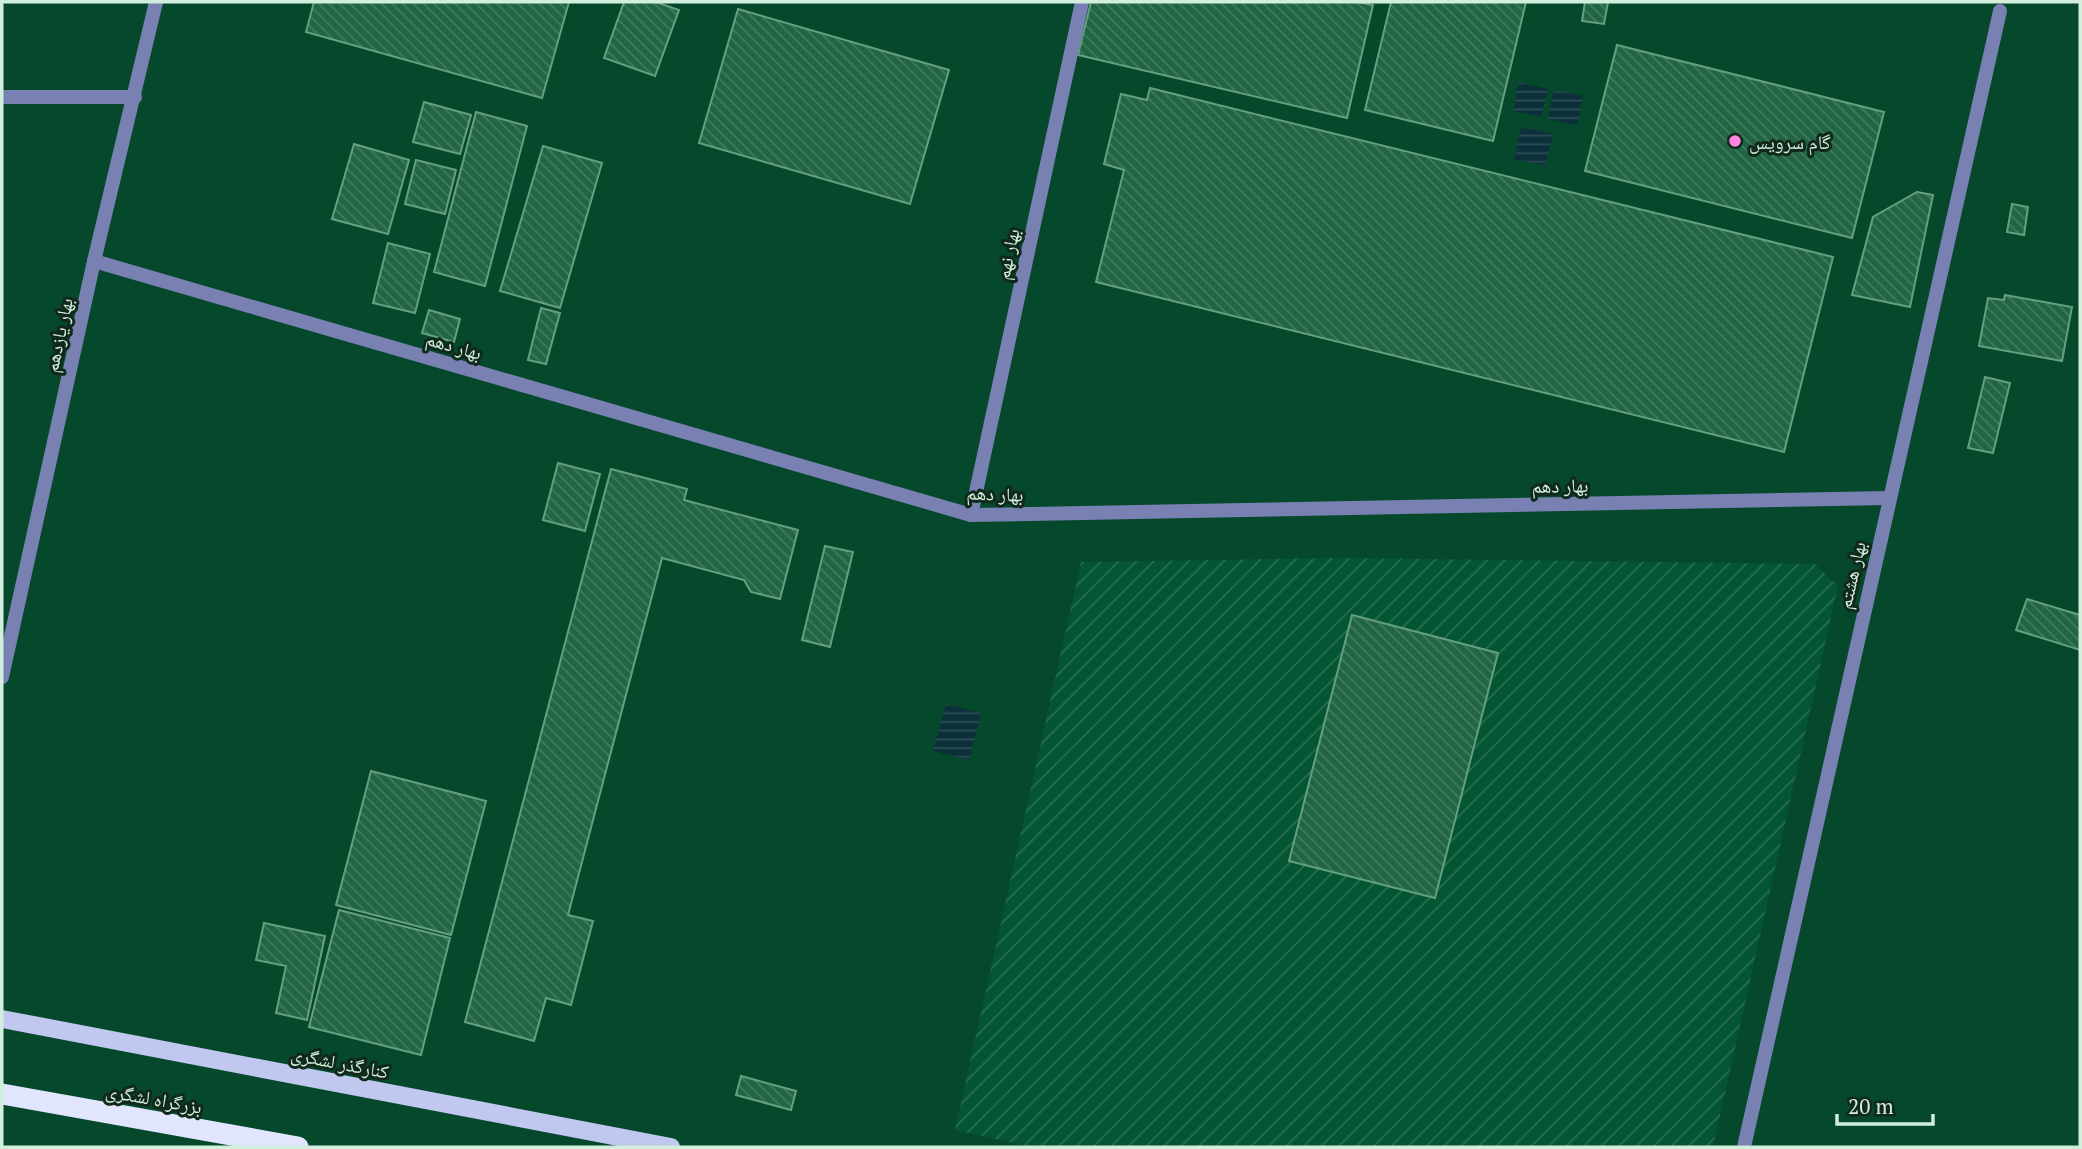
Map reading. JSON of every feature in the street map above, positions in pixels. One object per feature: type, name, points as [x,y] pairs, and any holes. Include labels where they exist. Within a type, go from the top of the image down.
[{"type":"highway","name":"بزرگراه لشگری","points":[[2,1094],[298,1147]]},
{"type":"main road","name":"کنارگذر لشگری","points":[[2,1019],[671,1147]]},
{"type":"street","name":"بهار یازدهم","points":[[2,677],[94,261],[156,2]]},
{"type":"street","name":"بهار نهم","points":[[971,515],[1082,2]]},
{"type":"street","name":"بهار هشتم","points":[[1744,1147],[1888,498],[2000,11]]},
{"type":"street","points":[[2,97],[135,97]]},
{"type":"street","name":"بهار دهم","points":[[94,261],[971,515],[1888,498]]},
{"type":"shaded area","points":[[1343,558],[1815,564],[1838,586],[1713,1147],[1031,1147],[955,1130],[1081,562]]},
{"type":"water","points":[[1519,82],[1548,89],[1541,117],[1513,111]]},
{"type":"water","points":[[1554,90],[1583,96],[1577,125],[1548,119]]},
{"type":"water","points":[[1521,127],[1553,134],[1545,166],[1514,159]]},
{"type":"water","points":[[946,704],[981,713],[969,760],[933,751]]},
{"type":"building","points":[[314,2],[569,2],[542,98],[306,32]]},
{"type":"building","points":[[624,2],[656,2],[679,10],[655,76],[604,58]]},
{"type":"building","points":[[1091,2],[1358,2],[1373,5],[1347,118],[1078,55]]},
{"type":"building","points":[[1391,2],[1526,2],[1493,141],[1365,110]]},
{"type":"building","points":[[1585,2],[1608,2],[1604,24],[1582,21]]},
{"type":"building","points":[[738,9],[949,70],[910,204],[699,143]]},
{"type":"building","name":"گام سرویس","points":[[1617,45],[1884,112],[1852,238],[1585,171]]},
{"type":"building","points":[[1150,88],[1833,257],[1784,452],[1096,282],[1124,170],[1104,164],[1121,94],[1147,100]]},
{"type":"building","points":[[424,102],[471,115],[460,154],[413,142]]},
{"type":"building","points":[[476,112],[527,126],[485,286],[434,272]]},
{"type":"building","points":[[354,144],[409,160],[388,234],[332,219]]},
{"type":"building","points":[[543,146],[602,163],[560,308],[500,291]]},
{"type":"building","points":[[416,160],[456,170],[445,214],[405,204]]},
{"type":"building","points":[[1917,192],[1933,195],[1910,307],[1852,295],[1873,217]]},
{"type":"building","points":[[2012,204],[2028,207],[2024,235],[2007,232]]},
{"type":"building","points":[[388,243],[430,254],[415,313],[373,303]]},
{"type":"building","points":[[2005,295],[2072,307],[2062,361],[1979,346],[1988,298],[2004,300]]},
{"type":"building","points":[[541,308],[560,313],[546,364],[528,360]]},
{"type":"building","points":[[429,310],[460,319],[454,342],[422,333]]},
{"type":"building","points":[[1985,377],[2010,383],[1993,453],[1968,448]]},
{"type":"building","points":[[558,463],[600,474],[585,531],[543,520]]},
{"type":"building","points":[[611,469],[687,489],[684,500],[798,530],[780,599],[751,592],[744,580],[662,558],[568,915],[593,921],[571,1005],[546,998],[534,1041],[465,1022]]},
{"type":"building","points":[[825,546],[853,552],[830,647],[802,640]]},
{"type":"building","points":[[2027,599],[2080,615],[2080,650],[2016,630]]},
{"type":"building","points":[[1352,615],[1498,653],[1435,898],[1289,861]]},
{"type":"building","points":[[371,771],[486,801],[451,935],[336,905]]},
{"type":"building","points":[[339,910],[450,938],[421,1055],[309,1027]]},
{"type":"building","points":[[264,923],[325,936],[307,1020],[276,1013],[286,966],[256,960]]},
{"type":"building","points":[[741,1076],[796,1091],[791,1110],[736,1095]]},
{"type":"place","name":"گام سرویس","points":[[1735,141]]}]
